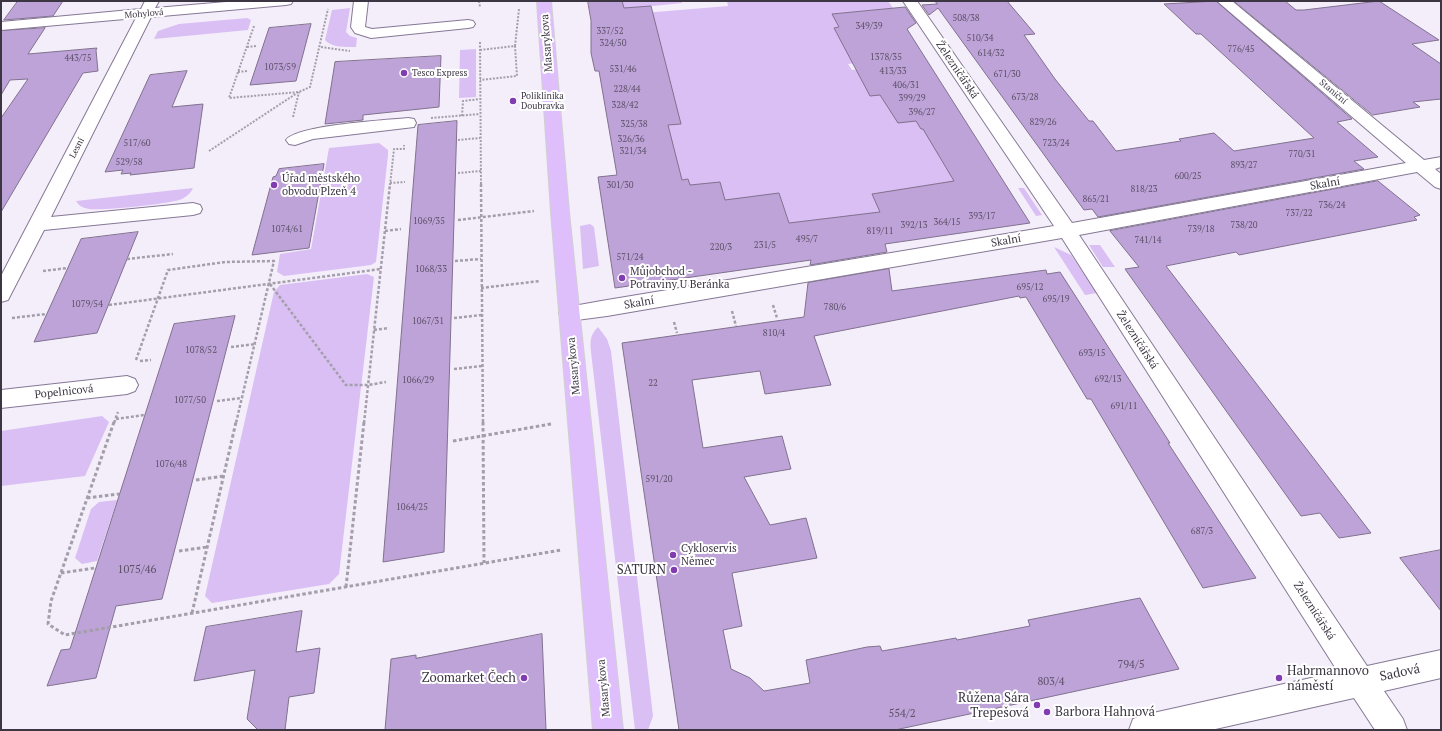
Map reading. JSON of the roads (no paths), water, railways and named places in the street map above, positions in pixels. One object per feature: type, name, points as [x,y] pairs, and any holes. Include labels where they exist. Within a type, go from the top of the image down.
[{"type":"main road","name":"Masarykova","points":[[544,1],[556,166],[608,730]]},
{"type":"street","name":"Mohylová","points":[[1,26],[148,7],[286,1]]},
{"type":"street","points":[[361,1],[358,27],[360,30],[371,34],[468,24]]},
{"type":"street","name":"Železničářská","points":[[910,1],[1066,231],[1359,682]]},
{"type":"street","name":"Staniční","points":[[1224,1],[1441,183]]},
{"type":"street","name":"Lesní","points":[[1,295],[39,224],[148,7]]},
{"type":"street","points":[[295,140],[312,127],[408,123]]},
{"type":"street","name":"Skalní","points":[[569,313],[615,307],[1066,231],[1441,162]]},
{"type":"street","points":[[39,224],[193,209]]},
{"type":"street","name":"Popelnicová","points":[[1,399],[127,385]]},
{"type":"street","name":"Sadová","points":[[1359,682],[1441,664]]},
{"type":"street","points":[[1144,730],[1359,682],[1392,730]]},
{"type":"place","name":"Tesco Express","points":[[404,73]]},
{"type":"place","name":"Poliklinika Doubravka","points":[[513,101]]},
{"type":"place","name":"Úřad městského obvodu Plzeň 4","points":[[274,185]]},
{"type":"place","name":"Můjobchod - Potraviny U Beránka","points":[[622,278]]},
{"type":"place","name":"Cykloservis Němec","points":[[673,555]]},
{"type":"place","name":"SATURN","points":[[674,570]]},
{"type":"place","name":"Zoomarket Čech","points":[[524,678]]},
{"type":"place","name":"Habrmannovo náměstí","points":[[1279,678]]},
{"type":"place","name":"Růžena Sára Trepešová","points":[[1037,705]]},
{"type":"place","name":"Barbora Hahnová","points":[[1047,712]]}]
